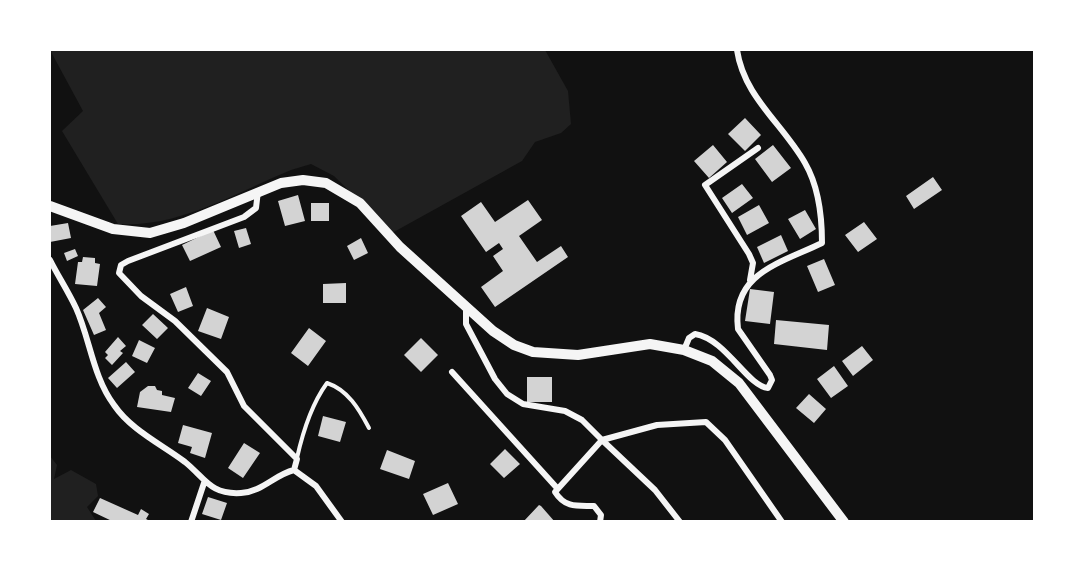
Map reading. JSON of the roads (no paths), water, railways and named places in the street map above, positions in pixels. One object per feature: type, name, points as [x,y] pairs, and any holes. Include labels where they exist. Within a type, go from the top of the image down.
[{"type":"main road","points":[[50,206],[113,229],[150,233],[184,223],[281,183],[303,180],[326,183],[360,203],[400,247],[493,331],[514,345],[533,352],[578,355],[650,344],[684,350],[712,361],[739,383],[822,489],[844,522]]},
{"type":"street","points":[[737,50],[743,75],[758,102],[806,163],[816,188],[822,243],[750,280]]},
{"type":"street","points":[[684,350],[689,338],[695,334],[702,335],[724,349],[757,384],[768,388],[772,380],[738,329],[738,306],[742,292],[750,280],[753,263],[705,185],[758,148]]},
{"type":"street","points":[[258,191],[256,208],[244,217],[128,261],[121,265],[119,273],[141,296],[175,321],[227,372],[244,406],[297,459],[294,470]]},
{"type":"street","points":[[50,260],[76,308],[104,389],[114,406],[129,423],[187,463],[204,483],[224,492],[241,493],[258,490],[278,474],[294,470]]},
{"type":"street","points":[[466,305],[466,324],[495,379],[507,394],[523,404],[565,411],[582,420],[656,490],[680,522]]},
{"type":"street","points":[[452,372],[557,488]]},
{"type":"street","points":[[600,522],[601,515],[594,506],[575,507],[561,501],[555,492],[602,440],[657,425],[706,422],[725,440],[782,522]]},
{"type":"street","points":[[294,470],[316,486],[342,522]]},
{"type":"street","points":[[191,522],[204,483]]},
{"type":"lane","points":[[297,459],[303,433],[318,395],[327,383],[340,387],[359,409],[369,428]]}]
